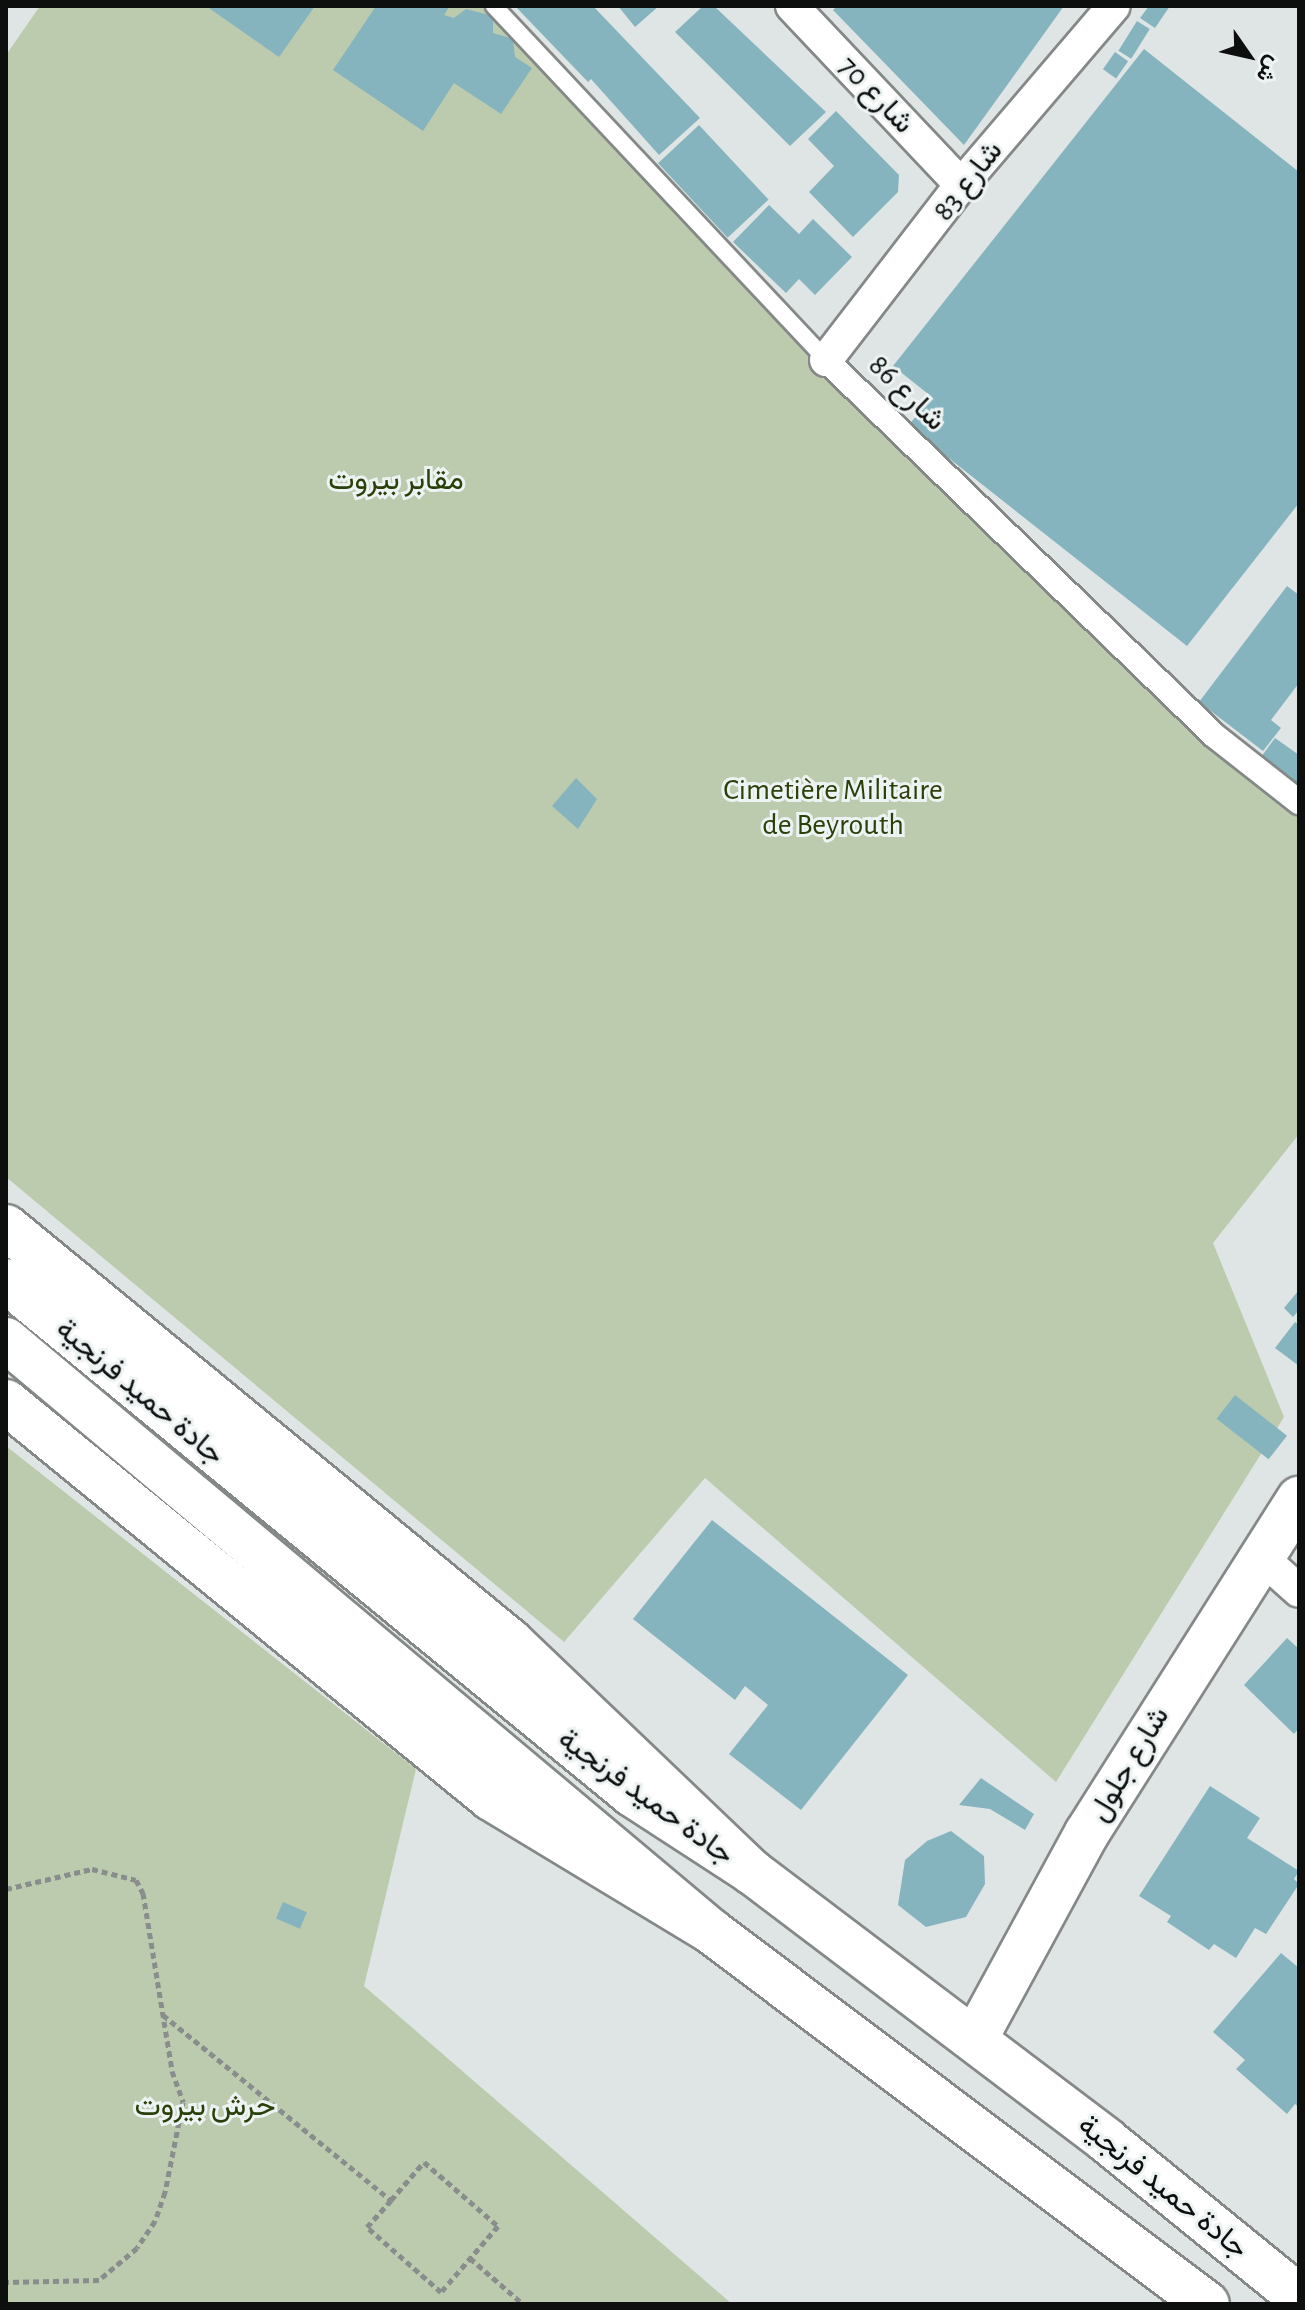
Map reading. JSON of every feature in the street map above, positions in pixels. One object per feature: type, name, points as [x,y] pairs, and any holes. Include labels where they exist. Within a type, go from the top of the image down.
[{"type":"main road","points":[[6,1227],[511,1642],[752,1872]]},
{"type":"main road","name":"جادة حميد فرنجية","points":[[6,1281],[632,1794],[752,1872],[975,2039],[1299,2297]]},
{"type":"main road","name":"جادة حميد فرنجية","points":[[6,1340],[712,1932],[1207,2304]]},
{"type":"main road","points":[[6,1402],[491,1798],[712,1932]]},
{"type":"main road","name":"شارع جلول","points":[[975,2039],[1087,1833],[1299,1499]]},
{"type":"street","name":"شارع 83","points":[[826,360],[961,185],[1114,6]]},
{"type":"street","name":"شارع 70","points":[[794,7],[961,185]]},
{"type":"street","name":"شارع 86","points":[[826,360],[1215,736],[1299,802]]},
{"type":"street","points":[[1260,1556],[1299,1591]]},
{"type":"lane","name":"شارع 86","points":[[494,6],[826,360]]},
{"type":"path","points":[[6,1889],[92,1869],[136,1880],[143,1893],[172,2071],[180,2084],[183,2118],[155,2221],[137,2248],[99,2280],[6,2282]]},
{"type":"path","points":[[163,2015],[391,2200]]},
{"type":"path","points":[[424,2162],[498,2226],[441,2292],[367,2227],[391,2200],[424,2162]]},
{"type":"path","points":[[470,2258],[523,2304]]},
{"type":"green space","name":"مقابر بيروت","points":[[40,6],[486,6],[939,486],[1299,813],[1299,1134],[1213,1243],[1284,1417],[1056,1782],[705,1478],[564,1642],[6,1177],[6,55]]},
{"type":"green space","name":"حرش بيروت","points":[[6,1446],[416,1769],[364,1986],[732,2304],[6,2304]]},
{"type":"building","points":[[206,6],[315,6],[279,57]]},
{"type":"building","points":[[376,6],[450,6],[444,15],[454,18],[466,9],[493,16],[493,33],[513,39],[515,57],[532,68],[501,114],[454,83],[423,131],[333,70]]},
{"type":"building","points":[[515,6],[593,6],[700,118],[659,155],[591,79],[588,82]]},
{"type":"building","points":[[618,6],[659,6],[635,27]]},
{"type":"building","points":[[703,6],[714,6],[826,112],[790,146],[675,32]]},
{"type":"building","points":[[837,6],[1064,6],[964,145],[833,10]]},
{"type":"building","points":[[1149,6],[1170,6],[1155,28],[1140,18]]},
{"type":"building","points":[[1137,21],[1150,29],[1131,59],[1118,51]]},
{"type":"building","points":[[1144,49],[1299,172],[1299,503],[1187,646],[908,426],[932,397],[893,366]]},
{"type":"building","points":[[1115,52],[1128,61],[1116,78],[1103,69]]},
{"type":"building","points":[[836,111],[899,175],[898,192],[853,237],[809,192],[834,166],[808,139]]},
{"type":"building","points":[[699,125],[769,200],[728,238],[658,163]]},
{"type":"building","points":[[769,205],[799,234],[813,219],[852,257],[815,295],[799,279],[786,293],[733,242]]},
{"type":"building","points":[[1287,586],[1299,595],[1299,683],[1271,720],[1281,728],[1263,751],[1199,702]]},
{"type":"building","points":[[1275,738],[1299,755],[1299,795],[1256,764]]},
{"type":"building","points":[[576,778],[597,799],[578,829],[552,806]]},
{"type":"building","points":[[1299,1290],[1299,1310],[1293,1317],[1284,1308]]},
{"type":"building","points":[[1295,1322],[1299,1325],[1299,1366],[1275,1348]]},
{"type":"building","points":[[1235,1395],[1287,1436],[1269,1459],[1217,1419]]},
{"type":"building","points":[[712,1520],[908,1675],[801,1810],[729,1754],[768,1705],[745,1686],[735,1700],[633,1619]]},
{"type":"building","points":[[1287,1638],[1299,1649],[1299,1728],[1294,1734],[1244,1685]]},
{"type":"building","points":[[981,1778],[1034,1814],[1025,1830],[990,1809],[959,1805]]},
{"type":"building","points":[[1210,1786],[1260,1818],[1247,1838],[1299,1871],[1294,1879],[1299,1884],[1266,1934],[1255,1928],[1236,1958],[1214,1944],[1209,1950],[1167,1922],[1171,1916],[1139,1896]]},
{"type":"building","points":[[951,1831],[984,1856],[985,1884],[966,1917],[926,1927],[898,1905],[905,1860],[927,1841]]},
{"type":"building","points":[[283,1902],[307,1912],[300,1929],[276,1919]]},
{"type":"building","points":[[1281,1953],[1299,1968],[1299,2107],[1295,2104],[1287,2114],[1236,2069],[1245,2060],[1213,2032]]},
{"type":"park label","name":"Cimetière Militaire de Beyrouth","points":[[833,807]]}]
